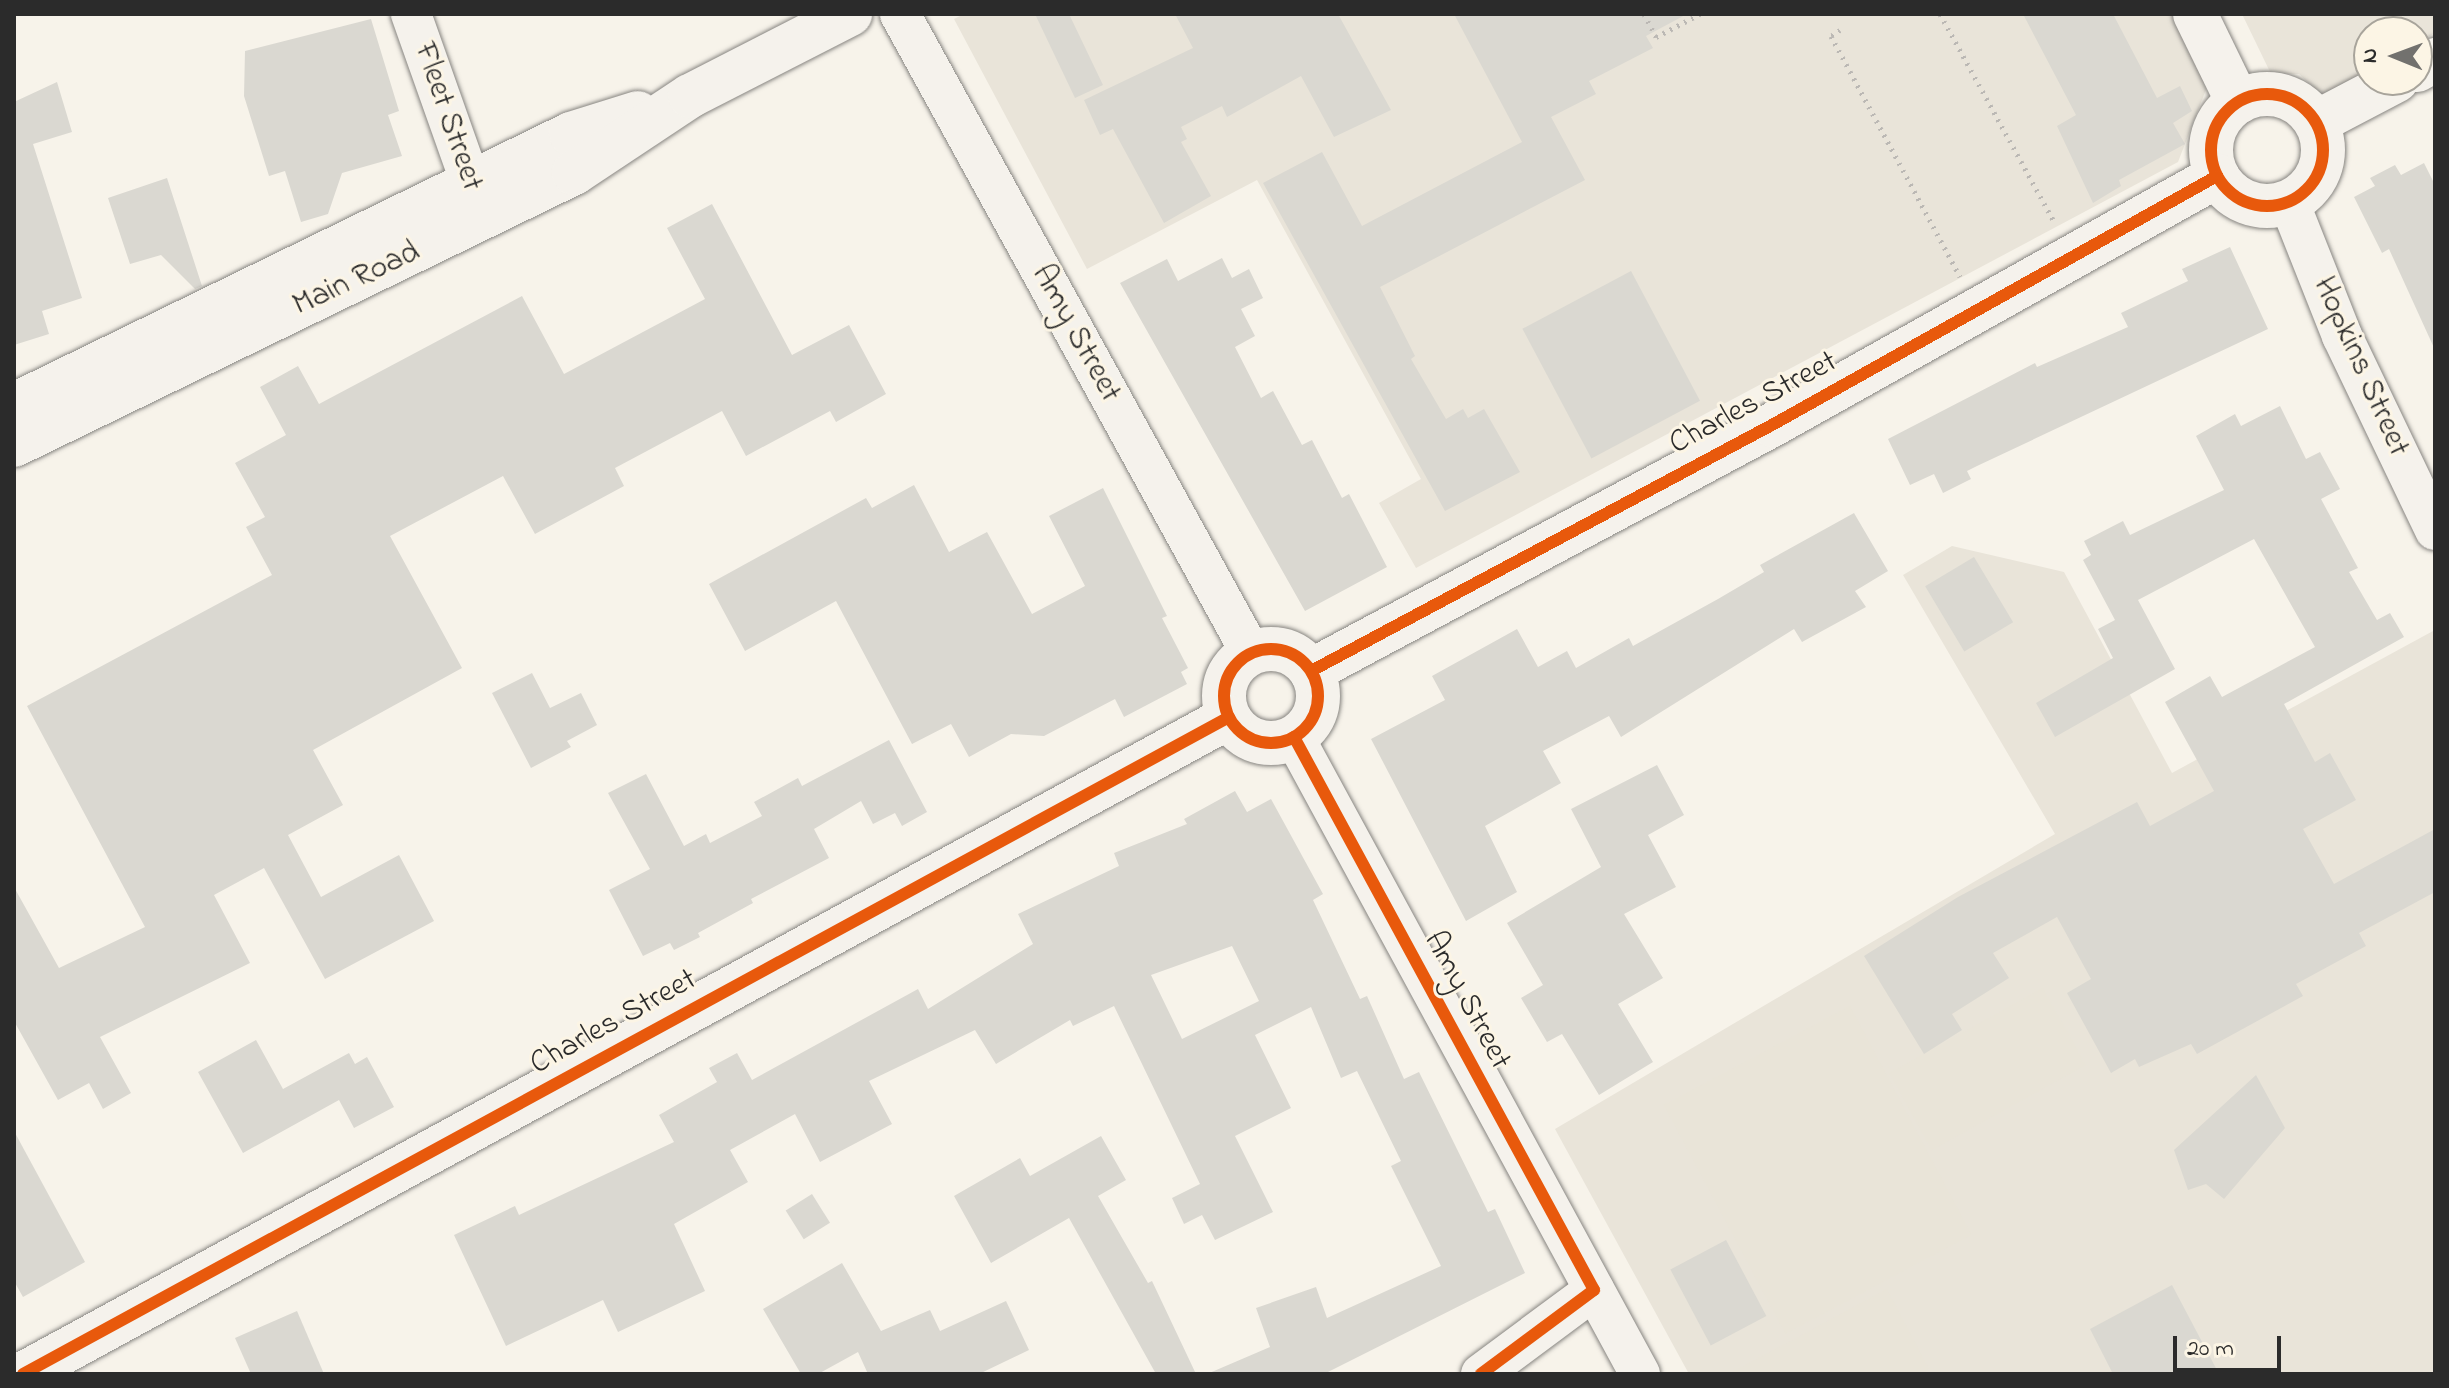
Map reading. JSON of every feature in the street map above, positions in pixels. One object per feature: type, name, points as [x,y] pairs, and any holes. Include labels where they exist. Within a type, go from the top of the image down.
[{"type":"street","name":"Fleet Street","points":[[411,14],[476,202]]},
{"type":"street","name":"Main Road","points":[[14,405],[476,202],[574,173],[690,96],[850,14]]},
{"type":"street","name":"Amy Street","points":[[900,14],[1251,653]]},
{"type":"street","points":[[2195,14],[2238,102]]},
{"type":"street","points":[[2273,93],[2298,103],[2317,122],[2323,159],[2305,192],[2289,202],[2273,206],[2240,199],[2217,176],[2211,143],[2216,127],[2238,102],[2273,93]]},
{"type":"street","points":[[2317,122],[2367,96]]},
{"type":"street","name":"Charles Street","points":[[1311,671],[1772,425],[2217,176]]},
{"type":"street","name":"Main Road","points":[[14,445],[476,202]]},
{"type":"street","name":"Hopkins Street","points":[[2289,202],[2342,336],[2435,530]]},
{"type":"street","points":[[1278,649],[1311,671],[1318,700],[1314,715],[1294,737],[1265,742],[1238,729],[1229,717],[1225,703],[1229,674],[1251,653],[1278,649]]},
{"type":"street","name":"Charles Street","points":[[23,1374],[1229,717]]},
{"type":"street","name":"Amy Street","points":[[1294,737],[1640,1374]]},
{"type":"street","points":[[1481,1374],[1594,1290]]},
{"type":"path","points":[[1644,14],[1656,37],[1700,14]]},
{"type":"path","points":[[1940,14],[2059,230]]},
{"type":"path","points":[[1840,30],[1831,36],[1962,282]]},
{"type":"shaded area","points":[[964,14],[2171,14],[2207,87],[2178,162],[1416,568],[1379,503],[1421,479],[1257,180],[1087,269],[954,19]]},
{"type":"shaded area","points":[[2242,14],[2435,14],[2433,34],[2433,16],[2353,16],[2353,79],[2322,96],[2299,74],[2271,74]]},
{"type":"shaded area","points":[[1952,546],[2064,572],[2172,773],[2433,631],[2435,1374],[1689,1374],[1555,1129],[2055,834],[1903,575]]},
{"type":"shaded area","points":[[2043,988],[2086,1065],[1932,1150],[1889,1073]]},
{"type":"shaded area","points":[[1850,1006],[1972,1235],[1785,1334],[1664,1105]]},
{"type":"shaded area","points":[[1887,1289],[1929,1369],[1920,1374],[1729,1374]]},
{"type":"building","points":[[1035,14],[1069,14],[1103,85],[1075,98]]},
{"type":"building","points":[[1175,14],[1338,14],[1391,110],[1334,137],[1301,76],[1227,117],[1222,106],[1181,127],[1187,139],[1181,142],[1211,196],[1164,223],[1113,129],[1100,135],[1084,100],[1193,48]]},
{"type":"building","points":[[1454,14],[1687,14],[1646,36],[1653,48],[1589,81],[1596,94],[1551,117],[1585,180],[1380,287],[1415,356],[1411,359],[1446,419],[1463,409],[1468,418],[1484,409],[1520,472],[1445,511],[1263,183],[1322,152],[1362,226],[1522,142]]},
{"type":"building","points":[[2023,14],[2113,14],[2157,98],[2180,86],[2192,111],[2173,123],[2185,144],[2119,180],[2121,186],[2093,203],[2057,126],[2076,115]]},
{"type":"building","points":[[371,19],[399,111],[388,115],[402,156],[342,173],[328,214],[301,222],[285,171],[269,176],[244,96],[245,51]]},
{"type":"building","points":[[57,82],[72,132],[33,144],[82,298],[42,311],[49,334],[14,345],[14,102]]},
{"type":"building","points":[[2424,163],[2435,185],[2435,350],[2389,249],[2382,253],[2354,197],[2375,186],[2370,178],[2395,165],[2401,175]]},
{"type":"building","points":[[167,178],[202,286],[195,289],[161,255],[130,264],[108,198]]},
{"type":"building","points":[[712,204],[792,355],[849,325],[886,394],[836,422],[830,411],[746,456],[722,411],[615,468],[624,486],[535,534],[503,476],[390,536],[462,668],[313,750],[343,805],[288,835],[321,897],[399,855],[434,921],[325,979],[264,868],[214,895],[250,963],[100,1037],[131,1093],[103,1109],[89,1083],[58,1100],[14,1021],[14,887],[59,968],[145,927],[27,706],[272,575],[246,527],[265,517],[235,463],[286,435],[260,387],[298,366],[319,404],[522,296],[564,374],[705,299],[667,228]]},
{"type":"building","points":[[2230,247],[2268,329],[1967,471],[1971,479],[1943,493],[1934,474],[1910,485],[1888,439],[2035,363],[2037,367],[2128,327],[2121,313],[2188,281],[2182,269]]},
{"type":"building","points":[[1222,258],[1232,278],[1249,269],[1263,298],[1241,309],[1255,336],[1235,347],[1261,398],[1273,391],[1302,445],[1312,440],[1342,498],[1349,494],[1387,567],[1305,611],[1120,283],[1167,259],[1178,281]]},
{"type":"building","points":[[1631,271],[1700,401],[1591,459],[1522,329]]},
{"type":"building","points":[[2280,406],[2306,459],[2320,452],[2340,489],[2321,499],[2358,568],[2349,572],[2377,620],[2390,613],[2404,637],[2284,704],[2315,762],[2330,753],[2356,800],[2303,829],[2334,884],[2435,829],[2435,892],[2359,933],[2366,946],[2296,984],[2303,996],[2197,1054],[2191,1044],[2139,1067],[2135,1059],[2111,1073],[2067,993],[2091,979],[2057,917],[1993,953],[2009,978],[1952,1014],[1962,1030],[1924,1054],[1864,956],[1958,897],[2137,802],[2150,826],[2214,791],[2165,702],[2210,676],[2222,697],[2315,647],[2254,539],[2138,600],[2175,669],[2055,737],[2036,703],[2113,658],[2098,629],[2115,620],[2083,560],[2091,555],[2084,541],[2123,521],[2130,535],[2224,490],[2196,436],[2235,414],[2241,426]]},
{"type":"building","points":[[914,485],[949,552],[987,532],[1032,614],[1085,586],[1049,516],[1103,488],[1167,616],[1162,618],[1188,668],[1181,672],[1187,684],[1124,717],[1115,699],[1044,736],[1011,734],[969,757],[951,724],[912,744],[836,601],[745,651],[709,584],[866,498],[872,508]]},
{"type":"building","points":[[1854,513],[1888,571],[1855,591],[1866,607],[1802,642],[1794,629],[1621,737],[1609,716],[1543,751],[1561,783],[1485,826],[1517,892],[1466,921],[1371,739],[1445,700],[1432,676],[1517,629],[1538,667],[1567,651],[1576,668],[1629,638],[1633,646],[1718,599],[1764,572],[1760,565]]},
{"type":"building","points":[[1974,557],[2013,622],[1964,652],[1925,586]]},
{"type":"building","points":[[532,673],[550,708],[581,693],[597,725],[567,741],[571,747],[531,768],[492,693]]},
{"type":"building","points":[[889,740],[927,812],[902,826],[895,813],[873,824],[861,801],[814,829],[829,858],[751,899],[753,903],[698,933],[700,937],[674,950],[670,943],[643,956],[609,890],[650,869],[608,793],[646,774],[684,846],[706,834],[710,843],[762,816],[754,802],[798,778],[802,786]]},
{"type":"building","points":[[1657,765],[1684,815],[1648,835],[1676,887],[1624,914],[1663,978],[1618,1004],[1653,1062],[1599,1095],[1562,1034],[1547,1042],[1521,998],[1543,985],[1507,923],[1601,867],[1571,809]]},
{"type":"building","points":[[1235,791],[1247,812],[1271,799],[1323,894],[1313,900],[1360,999],[1367,996],[1404,1079],[1419,1072],[1488,1212],[1495,1209],[1525,1273],[1324,1374],[1207,1374],[1270,1347],[1256,1308],[1316,1287],[1327,1318],[1441,1266],[1391,1166],[1401,1161],[1357,1071],[1341,1078],[1311,1007],[1255,1035],[1291,1108],[1235,1136],[1273,1212],[1215,1240],[1202,1215],[1184,1224],[1172,1198],[1200,1184],[1114,1006],[1073,1026],[1070,1020],[996,1064],[975,1030],[869,1081],[892,1124],[820,1162],[795,1114],[730,1150],[748,1182],[674,1224],[705,1291],[618,1332],[603,1300],[506,1346],[454,1235],[515,1206],[519,1215],[674,1142],[659,1115],[717,1082],[709,1068],[737,1053],[752,1080],[918,989],[928,1009],[1033,944],[1018,914],[1119,866],[1114,853],[1187,824],[1184,819]],"holes":[[[1232,946],[1259,1001],[1182,1039],[1151,975]]]},
{"type":"building","points":[[256,1040],[283,1089],[349,1053],[355,1064],[367,1057],[394,1107],[354,1128],[339,1100],[243,1153],[198,1072]]},
{"type":"building","points":[[2256,1075],[2285,1128],[2224,1199],[2206,1184],[2188,1190],[2174,1150]]},
{"type":"building","points":[[14,1131],[85,1262],[23,1297],[14,1281]]},
{"type":"building","points":[[1101,1136],[1126,1180],[1098,1196],[1148,1283],[1152,1281],[1196,1374],[1156,1374],[1069,1218],[991,1263],[954,1196],[1020,1158],[1030,1176]]},
{"type":"building","points":[[812,1194],[830,1223],[804,1239],[786,1210]]},
{"type":"building","points":[[1726,1240],[1766,1316],[1711,1346],[1670,1270]]},
{"type":"building","points":[[842,1263],[881,1331],[930,1310],[940,1331],[1006,1301],[1029,1350],[979,1374],[868,1374],[858,1352],[818,1374],[801,1374],[763,1309]]},
{"type":"building","points":[[2172,1285],[2219,1374],[2113,1374],[2090,1329]]},
{"type":"building","points":[[297,1311],[324,1374],[251,1374],[235,1338]]},
{"type":"cycle path","points":[[2267,94],[2288,98],[2307,110],[2319,129],[2323,150],[2319,171],[2307,190],[2288,202],[2267,206],[2246,202],[2227,190],[2215,171],[2211,150],[2215,129],[2227,110],[2246,98],[2267,94]]},
{"type":"cycle path","points":[[1311,671],[1772,425],[2217,176]]},
{"type":"cycle path","points":[[1271,649],[1289,653],[1304,663],[1314,678],[1318,696],[1314,714],[1304,729],[1289,739],[1271,743],[1253,739],[1238,729],[1228,714],[1224,696],[1228,678],[1238,663],[1253,653],[1271,649]]},
{"type":"cycle path","points":[[23,1374],[1229,717]]},
{"type":"cycle path","points":[[1294,737],[1594,1290],[1481,1374]]}]
